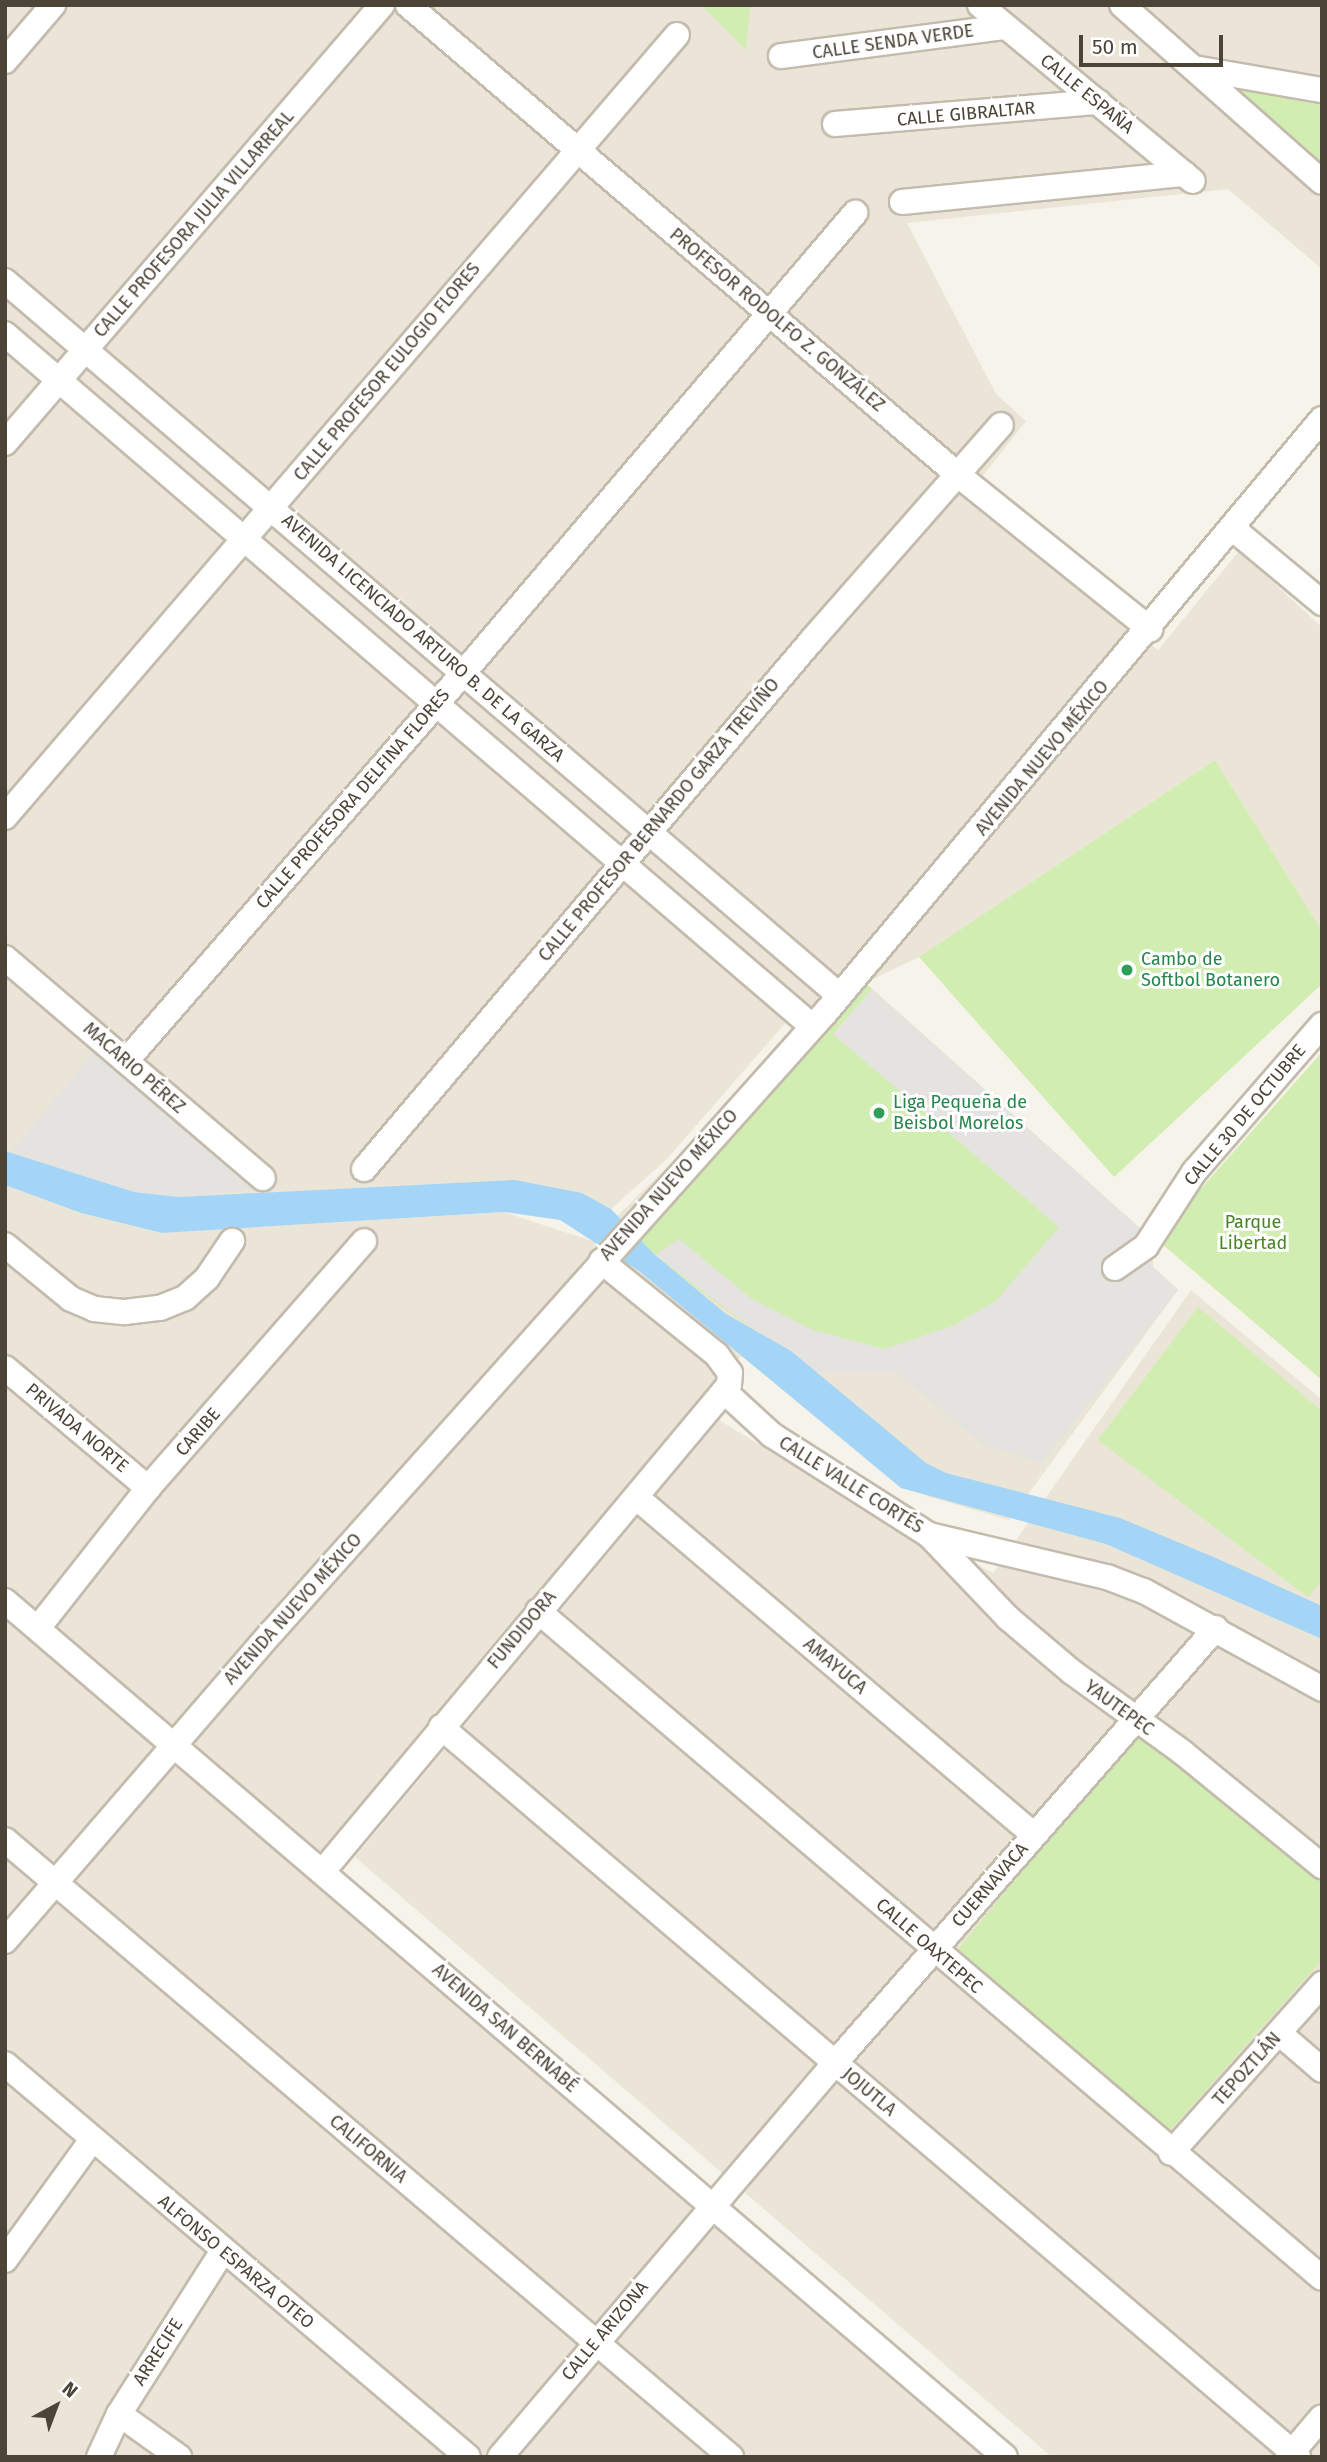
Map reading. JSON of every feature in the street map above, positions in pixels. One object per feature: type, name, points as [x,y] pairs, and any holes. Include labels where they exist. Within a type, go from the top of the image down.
[{"type":"street","points":[[5,61],[53,5]]},
{"type":"street","name":"CALLE PROFESORA JULIA VILLARREAL","points":[[5,443],[382,5]]},
{"type":"street","name":"PROFESOR RODOLFO Z. GONZÁLEZ","points":[[408,5],[957,474],[1150,629]]},
{"type":"street","name":"CALLE ESPAÑA","points":[[902,202],[1190,178],[980,5]]},
{"type":"street","points":[[1122,5],[1322,182]]},
{"type":"street","name":"CALLE SENDA VERDE","points":[[781,56],[1005,27]]},
{"type":"street","name":"CALLE PROFESOR EULOGIO FLORES","points":[[5,817],[677,35]]},
{"type":"street","points":[[1193,68],[1322,90]]},
{"type":"street","name":"CALLE GIBRALTAR","points":[[835,124],[1098,102]]},
{"type":"street","name":"CALLE PROFESORA DELFINA FLORES","points":[[125,1061],[437,704],[855,213]]},
{"type":"street","name":"AVENIDA LICENCIADO ARTURO B. DE LA GARZA","points":[[5,281],[465,671],[840,996]]},
{"type":"street","points":[[5,334],[813,1027]]},
{"type":"street","name":"AVENIDA NUEVO MÉXICO","points":[[5,1941],[173,1744],[603,1258],[840,996],[1150,629],[1322,419]]},
{"type":"street","name":"CALLE PROFESOR BERNARDO GARZA TREVIÑO","points":[[364,1169],[1001,425]]},
{"type":"street","points":[[1232,528],[1322,603]]},
{"type":"street","name":"MACARIO PÉREZ","points":[[5,958],[263,1178]]},
{"type":"street","name":"CALLE 30 DE OCTUBRE","points":[[1115,1268],[1146,1246],[1194,1172],[1322,1025]]},
{"type":"street","points":[[5,1245],[71,1299],[94,1309],[125,1312],[160,1308],[185,1298],[207,1278],[232,1241]]},
{"type":"street","name":"CARIBE","points":[[38,1628],[148,1488],[364,1241]]},
{"type":"street","points":[[603,1258],[724,1362],[731,1378],[725,1392]]},
{"type":"street","name":"PRIVADA NORTE","points":[[5,1368],[148,1488]]},
{"type":"street","name":"FUNDIDORA","points":[[323,1871],[538,1611],[725,1392]]},
{"type":"street","name":"CALLE VALLE CORTÉS","points":[[725,1392],[772,1436],[929,1535],[1107,1577],[1216,1628],[1322,1689]]},
{"type":"street","name":"AMAYUCA","points":[[636,1497],[1034,1835]]},
{"type":"street","name":"YAUTEPEC","points":[[929,1535],[1008,1618],[1133,1719],[1182,1752],[1322,1866]]},
{"type":"street","name":"AVENIDA SAN BERNABÉ","points":[[5,1601],[1005,2457]]},
{"type":"street","name":"CALLE OAXTEPEC","points":[[538,1611],[1322,2278]]},
{"type":"street","name":"CUERNAVACA","points":[[712,2207],[1133,1719],[1216,1628]]},
{"type":"street","name":"JOJUTLA","points":[[441,1727],[1293,2455]]},
{"type":"street","name":"CALIFORNIA","points":[[5,1840],[731,2457]]},
{"type":"street","name":"TEPOZTLÁN","points":[[1171,2152],[1322,1984]]},
{"type":"street","points":[[1279,2033],[1322,2070]]},
{"type":"street","name":"ALFONSO ESPARZA OTEO","points":[[5,2064],[461,2454]]},
{"type":"street","points":[[5,2260],[92,2140]]},
{"type":"street","name":"CALLE ARIZONA","points":[[500,2457],[712,2207]]},
{"type":"street","name":"ARRECIFE","points":[[99,2457],[120,2414],[223,2251]]},
{"type":"street","points":[[120,2414],[179,2457]]},
{"type":"street","points":[[1293,2455],[1322,2417]]},
{"type":"shaded area","points":[[5,5],[1322,5],[1322,269],[1228,189],[907,223],[996,394],[1026,421],[967,496],[1158,650],[1239,551],[1322,627],[1322,931],[1215,760],[919,957],[787,1021],[667,1159],[611,1209],[582,1193],[321,1191],[179,1197],[5,1151]]},
{"type":"shaded area","points":[[872,989],[1151,1238],[1153,1267],[1178,1290],[1042,1463],[984,1445],[895,1372],[809,1372],[655,1255],[679,1239],[752,1299],[813,1330],[884,1349],[952,1326],[996,1301],[1059,1227],[833,1034]]},
{"type":"shaded area","points":[[819,1017],[1151,1238],[1153,1267],[1178,1290],[1009,1520],[926,1496],[741,1356],[306,1873],[986,2457],[5,2457],[5,1185],[81,1213],[162,1233],[504,1212],[592,1241]]},
{"type":"shaded area","points":[[95,1051],[259,1190],[179,1197],[134,1192],[10,1153]]},
{"type":"shaded area","points":[[1191,1290],[1322,1400],[1322,2457],[1052,2457],[355,1857],[719,1420],[848,1498],[993,1573]]},
{"type":"green space","points":[[701,5],[750,5],[746,50]]},
{"type":"green space","points":[[1236,89],[1322,105],[1322,164]]},
{"type":"green space","name":"Cambo de Softbol Botanero","points":[[1215,760],[1322,931],[1322,984],[1114,1177],[919,957]]},
{"type":"green space","name":"Liga Pequeña de Beisbol Morelos","points":[[860,978],[1151,1238],[1153,1267],[1178,1290],[1042,1463],[984,1445],[895,1372],[809,1372],[637,1244]]},
{"type":"green space","name":"Parque Libertad","points":[[1322,1052],[1322,1380],[1162,1244],[1181,1211]]},
{"type":"green space","points":[[1198,1307],[1322,1411],[1322,1580],[1308,1597],[1098,1440]]},
{"type":"green space","points":[[1137,1730],[1322,1883],[1322,1960],[1165,2136],[955,1953]]},
{"type":"water","points":[[5,1151],[134,1192],[179,1197],[515,1180],[582,1193],[611,1209],[655,1255],[726,1314],[791,1351],[926,1463],[946,1473],[1120,1518],[1216,1558],[1322,1606],[1322,1639],[1106,1544],[901,1488],[639,1271],[560,1220],[504,1212],[162,1233],[81,1213],[5,1185]]},
{"type":"place","name":"Cambo de Softbol Botanero","points":[[1127,970]]},
{"type":"place","name":"Liga Pequeña de Beisbol Morelos","points":[[879,1113]]}]
